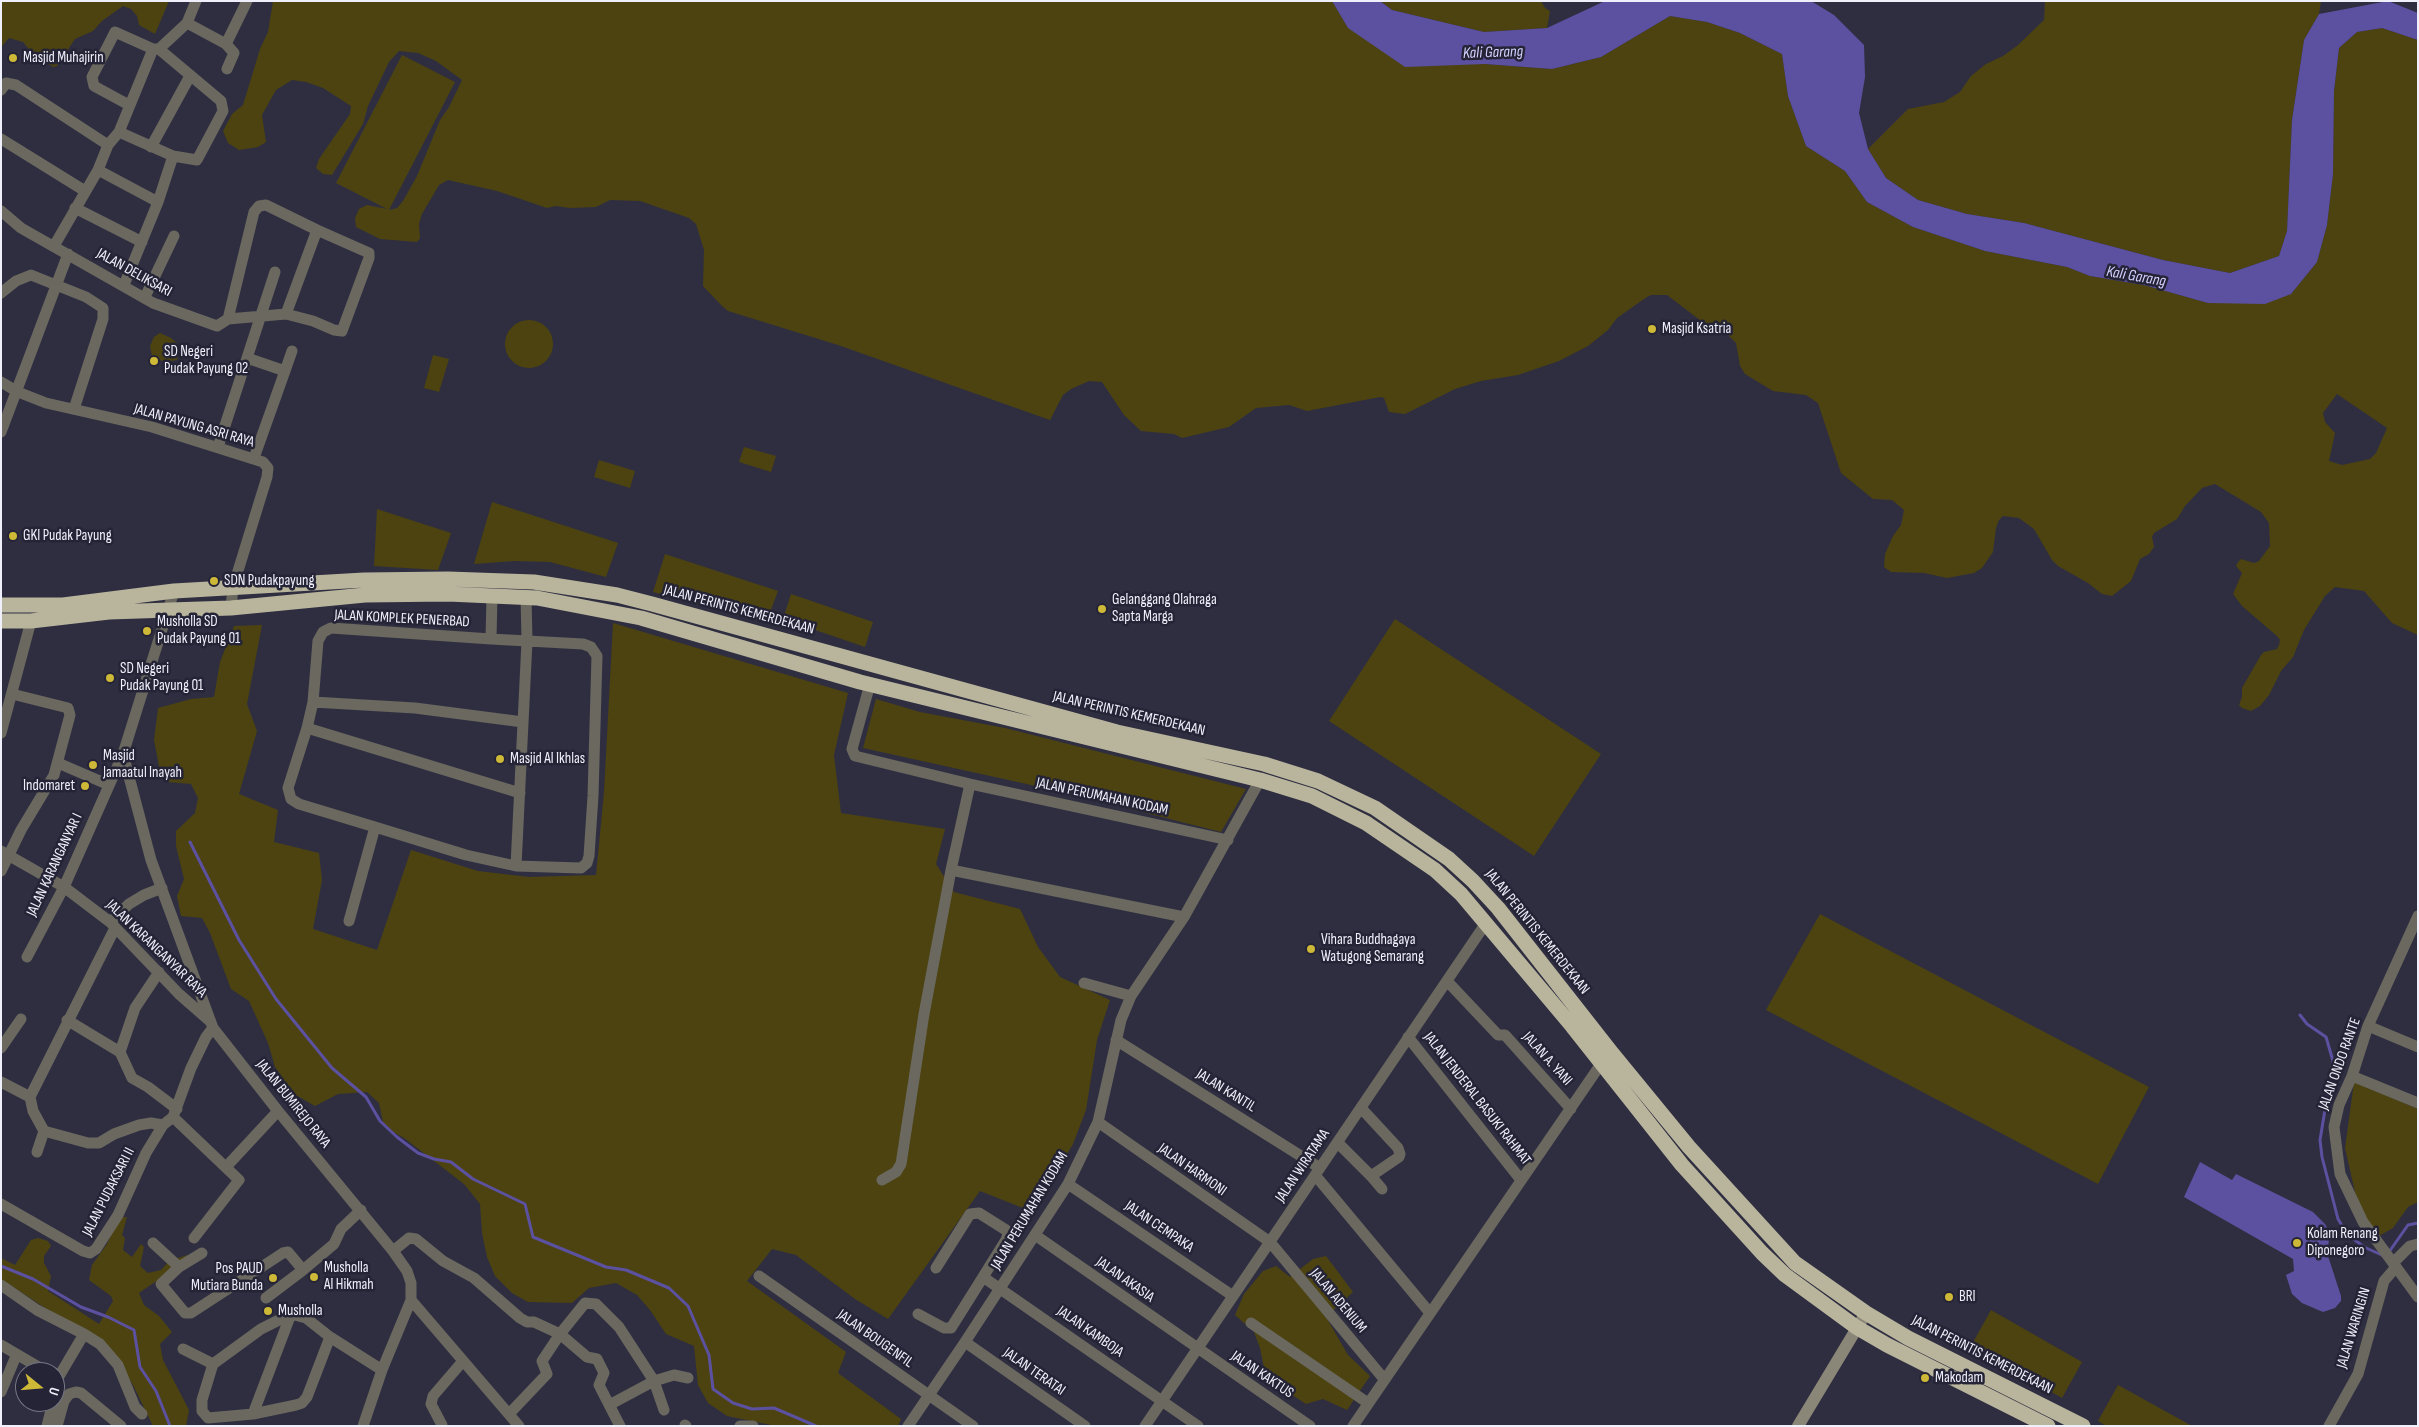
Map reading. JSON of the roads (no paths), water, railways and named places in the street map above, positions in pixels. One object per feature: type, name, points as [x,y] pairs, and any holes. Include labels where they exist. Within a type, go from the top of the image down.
[{"type":"highway","name":"JALAN PERINTIS KEMERDEKAAN","points":[[1,605],[63,605],[174,591],[364,580],[492,580],[534,582],[617,595],[1096,733],[1146,754],[1260,780],[1312,796],[1366,823],[1435,870],[1461,894],[1606,1058],[1795,1263],[1866,1312],[1949,1360],[2083,1426]]},
{"type":"highway","points":[[492,580],[492,596]]},
{"type":"highway","name":"JALAN PERINTIS KEMERDEKAAN","points":[[1,621],[31,621],[109,612],[231,608],[365,595],[526,597],[612,611],[642,618],[870,684],[1096,733],[1281,769],[1318,781],[1375,808],[1449,859],[1473,881],[1510,922],[1682,1165],[1784,1275],[1856,1327],[1929,1367],[2048,1426]]},
{"type":"main road","points":[[1798,1426],[1866,1312]]},
{"type":"street","points":[[54,246],[98,170],[108,145],[119,132],[129,105],[138,90],[156,49],[187,23],[196,1]]},
{"type":"street","points":[[226,44],[248,1]]},
{"type":"street","points":[[187,23],[226,44],[234,53],[227,69]]},
{"type":"street","points":[[119,132],[174,156],[197,160],[223,111],[221,100],[156,49],[115,32],[92,77],[92,82],[94,86],[129,105]]},
{"type":"street","points":[[151,147],[190,76]]},
{"type":"street","points":[[1,90],[6,83],[16,85],[108,145]]},
{"type":"street","points":[[1,139],[85,190]]},
{"type":"street","points":[[124,285],[158,202],[174,156]]},
{"type":"street","points":[[98,170],[158,202]]},
{"type":"street","points":[[266,205],[369,253],[369,258],[342,331],[334,330],[313,320],[286,314],[228,319],[254,212],[259,206],[266,205]]},
{"type":"street","points":[[75,208],[142,242]]},
{"type":"street","name":"JALAN DELIKSARI","points":[[1,211],[21,228],[170,310],[217,326],[228,319]]},
{"type":"street","points":[[286,314],[317,230]]},
{"type":"street","points":[[145,297],[174,236]]},
{"type":"street","points":[[2,431],[7,387],[56,284],[68,254]]},
{"type":"street","points":[[218,447],[263,315],[275,272]]},
{"type":"street","points":[[1,293],[16,280],[30,275],[86,297],[103,308],[103,318],[74,409]]},
{"type":"street","points":[[254,458],[292,351]]},
{"type":"street","points":[[247,358],[285,371]]},
{"type":"street","name":"JALAN PAYUNG ASRI RAYA","points":[[7,387],[46,403],[152,427],[254,458],[268,468],[267,477],[233,587],[231,608]]},
{"type":"street","points":[[168,609],[174,591]]},
{"type":"street","name":"JALAN KOMPLEK PENERBAD","points":[[491,639],[492,596]]},
{"type":"street","points":[[516,866],[527,641],[526,597]]},
{"type":"street","name":"JALAN KARANGANYAR I","points":[[27,957],[64,887],[123,754],[168,609]]},
{"type":"street","points":[[1,733],[3,718],[12,694],[31,621]]},
{"type":"street","name":"JALAN KOMPLEK PENERBAD","points":[[331,628],[491,639],[582,644],[595,651],[597,656],[593,796],[589,856],[587,863],[582,868],[516,866],[466,855],[299,804],[291,799],[288,788],[313,702],[318,641],[323,632],[331,628]]},
{"type":"street","name":"JALAN PERUMAHAN KODAM","points":[[870,684],[852,749],[855,756],[970,784],[1228,840]]},
{"type":"street","points":[[1,871],[5,853],[54,775],[70,715],[68,708],[12,694]]},
{"type":"street","points":[[313,702],[415,708],[523,722]]},
{"type":"street","points":[[307,728],[520,792]]},
{"type":"street","name":"JALAN BUMIREJO RAYA","points":[[123,754],[151,860],[213,1025],[278,1112],[393,1251],[407,1271],[411,1283],[411,1300]]},
{"type":"street","points":[[58,763],[109,785]]},
{"type":"street","name":"JALAN PERUMAHAN KODAM","points":[[908,1426],[1068,1184],[1098,1122],[1121,1020],[1131,996],[1184,916],[1260,780]]},
{"type":"street","points":[[882,1180],[896,1172],[901,1164],[927,994],[970,784]]},
{"type":"street","points":[[349,921],[375,827]]},
{"type":"street","name":"JALAN KARANGANYAR RAYA","points":[[5,853],[64,887],[112,925],[213,1025]]},
{"type":"street","points":[[951,870],[1184,916]]},
{"type":"street","points":[[162,888],[144,895],[129,904],[112,925],[92,975],[67,1020],[30,1097],[33,1112],[44,1131],[88,1143],[99,1143],[114,1134],[134,1126],[151,1123],[163,1125]]},
{"type":"street","name":"JALAN ONDO RANTE","points":[[2418,916],[2413,942],[2368,1026],[2352,1076],[2340,1104],[2334,1127],[2340,1174],[2363,1222],[2418,1297]]},
{"type":"street","name":"JALAN WIRATAMA","points":[[1145,1426],[1317,1172],[1362,1109],[1408,1037],[1486,923]]},
{"type":"street","points":[[120,1052],[135,1008],[159,972]]},
{"type":"street","name":"JALAN A. YANI","points":[[1447,981],[1498,1035],[1506,1036],[1570,1109]]},
{"type":"street","points":[[1084,983],[1131,996]]},
{"type":"street","points":[[1,1048],[21,1019]]},
{"type":"street","points":[[67,1020],[120,1052],[132,1078],[148,1086],[237,1178],[238,1184],[194,1238]]},
{"type":"street","points":[[175,1113],[191,1068],[213,1025]]},
{"type":"street","points":[[2368,1026],[2418,1047]]},
{"type":"street","name":"JALAN JENDERAL BASUKI RAHMAT","points":[[1408,1037],[1521,1180]]},
{"type":"street","name":"JALAN KANTIL","points":[[1116,1040],[1317,1172],[1430,1313]]},
{"type":"street","points":[[1353,1426],[1606,1058]]},
{"type":"street","points":[[2352,1076],[2418,1103]]},
{"type":"street","points":[[3,1086],[30,1097]]},
{"type":"street","points":[[1362,1109],[1398,1148],[1400,1154],[1371,1176]]},
{"type":"street","points":[[226,1166],[278,1112]]},
{"type":"street","name":"JALAN PUDAKSARI II","points":[[1,1204],[83,1251],[90,1253],[101,1243],[118,1215],[146,1154],[163,1125],[175,1113]]},
{"type":"street","name":"JALAN HARMONI","points":[[1098,1122],[1270,1242]]},
{"type":"street","points":[[37,1152],[44,1131]]},
{"type":"street","points":[[1338,1143],[1382,1189]]},
{"type":"street","name":"JALAN CEMPAKA","points":[[1068,1184],[1233,1296]]},
{"type":"street","points":[[266,1298],[334,1244],[341,1230],[361,1210]]},
{"type":"street","points":[[918,1314],[944,1328],[951,1328],[1006,1240],[1008,1234],[1006,1230],[979,1213],[970,1214],[936,1268]]},
{"type":"street","name":"JALAN AKASIA","points":[[1035,1235],[1197,1349]]},
{"type":"street","points":[[393,1251],[409,1238],[416,1239],[443,1260],[474,1278],[520,1318],[560,1334],[588,1357],[597,1360],[604,1373],[600,1385],[611,1404],[620,1426]]},
{"type":"street","name":"JALAN ADENIUM","points":[[1270,1242],[1384,1379]]},
{"type":"street","points":[[153,1243],[179,1267]]},
{"type":"street","name":"JALAN WARINGIN","points":[[2329,1426],[2358,1374],[2390,1259],[2410,1246],[2418,1244]]},
{"type":"street","points":[[202,1253],[179,1267],[161,1284],[183,1312],[189,1313],[283,1253],[288,1252],[302,1270]]},
{"type":"street","name":"JALAN BOUGENFIL","points":[[759,1276],[973,1426]]},
{"type":"street","name":"JALAN KAMBOJA","points":[[983,1277],[1198,1426]]},
{"type":"street","points":[[1,1285],[37,1310],[100,1344],[118,1365],[135,1407],[142,1414]]},
{"type":"street","points":[[363,1426],[382,1370],[411,1300],[514,1419]]},
{"type":"street","points":[[503,1426],[514,1419],[547,1374],[542,1361],[560,1334],[585,1303],[596,1304],[619,1327],[654,1381],[664,1410]]},
{"type":"street","points":[[330,1337],[307,1397],[302,1403],[253,1414],[208,1418],[204,1415],[202,1400],[213,1364],[261,1329],[291,1314],[306,1318],[330,1337],[382,1370]]},
{"type":"street","points":[[253,1414],[291,1314]]},
{"type":"street","points":[[1251,1323],[1368,1403]]},
{"type":"street","points":[[65,1363],[84,1334]]},
{"type":"street","name":"JALAN TERATAI","points":[[965,1342],[1085,1426]]},
{"type":"street","points":[[1,1345],[27,1362]]},
{"type":"street","points":[[183,1349],[213,1364]]},
{"type":"street","name":"JALAN KAKTUS","points":[[1197,1349],[1310,1426]]},
{"type":"street","points":[[1,1392],[16,1356]]},
{"type":"street","points":[[442,1425],[431,1404],[433,1396],[463,1361]]},
{"type":"street","points":[[611,1404],[654,1381],[674,1375],[688,1378]]},
{"type":"street","points":[[57,1426],[64,1401],[69,1394],[76,1392],[81,1393],[121,1426]]},
{"type":"street","points":[[47,1426],[50,1412]]},
{"type":"street","points":[[740,1426],[753,1426]]},
{"type":"water","name":"Kali Garang","points":[[1332,1],[1380,1],[1392,10],[1484,32],[1547,28],[1605,1],[1811,1],[1834,15],[1864,45],[1865,77],[1859,113],[1868,149],[1886,178],[1918,200],[1967,214],[2024,223],[2163,260],[2230,273],[2279,256],[2287,231],[2292,120],[2304,40],[2319,14],[2388,1],[2418,13],[2418,40],[2382,28],[2357,32],[2339,48],[2334,91],[2333,174],[2327,225],[2317,262],[2291,294],[2265,304],[2208,303],[2144,285],[2090,276],[2067,267],[1985,251],[1913,227],[1867,202],[1845,171],[1806,146],[1788,96],[1782,54],[1740,33],[1707,22],[1670,16],[1601,57],[1552,69],[1485,64],[1405,67],[1348,28]]},
{"type":"water","name":"Kolam Renang Diponegoro","points":[[2200,1162],[2232,1180],[2236,1174],[2313,1212],[2325,1224],[2330,1233],[2327,1253],[2341,1296],[2341,1301],[2335,1308],[2323,1312],[2302,1303],[2292,1294],[2286,1275],[2294,1271],[2293,1259],[2184,1197]]},
{"type":"waterway","points":[[190,842],[239,940],[276,999],[332,1068],[366,1097],[380,1121],[397,1137],[418,1153],[434,1159],[451,1162],[473,1179],[525,1204],[533,1237],[606,1267],[626,1270],[669,1288],[688,1306],[709,1355],[713,1389],[733,1403],[752,1409],[774,1408],[816,1426]]},
{"type":"waterway","points":[[2300,1015],[2307,1024],[2326,1037],[2333,1061],[2320,1140],[2322,1157],[2338,1219],[2347,1234],[2364,1247],[2384,1256]]},
{"type":"waterway","points":[[2389,1252],[2408,1225],[2418,1223]]},
{"type":"waterway","points":[[1,1266],[33,1279],[81,1307],[108,1317],[134,1330],[140,1367],[156,1391],[170,1426]]},
{"type":"place","name":"Masjid Muhajirin","points":[[13,58]]},
{"type":"place","name":"Masjid Ksatria","points":[[1652,329]]},
{"type":"place","name":"SD Negeri Pudak Payung 02","points":[[154,361]]},
{"type":"place","name":"GKI Pudak Payung","points":[[13,536]]},
{"type":"place","name":"SDN Pudakpayung","points":[[214,581]]},
{"type":"place","name":"Gelanggang Olahraga Sapta Marga","points":[[1102,609]]},
{"type":"place","name":"Musholla SD Pudak Payung 01","points":[[147,631]]},
{"type":"place","name":"SD Negeri Pudak Payung 01","points":[[110,678]]},
{"type":"place","name":"Masjid Al Ikhlas","points":[[500,759]]},
{"type":"place","name":"Masjid Jamaatul Inayah","points":[[93,765]]},
{"type":"place","name":"Indomaret","points":[[85,786]]},
{"type":"place","name":"Vihara Buddhagaya Watugong Semarang","points":[[1311,949]]},
{"type":"place","name":"Kolam Renang Diponegoro","points":[[2297,1243]]},
{"type":"place","name":"Musholla Al Hikmah","points":[[314,1277]]},
{"type":"place","name":"Pos PAUD Mutiara Bunda","points":[[273,1278]]},
{"type":"place","name":"BRI","points":[[1949,1297]]},
{"type":"place","name":"Musholla","points":[[268,1311]]},
{"type":"place","name":"Makodam","points":[[1925,1378]]}]
